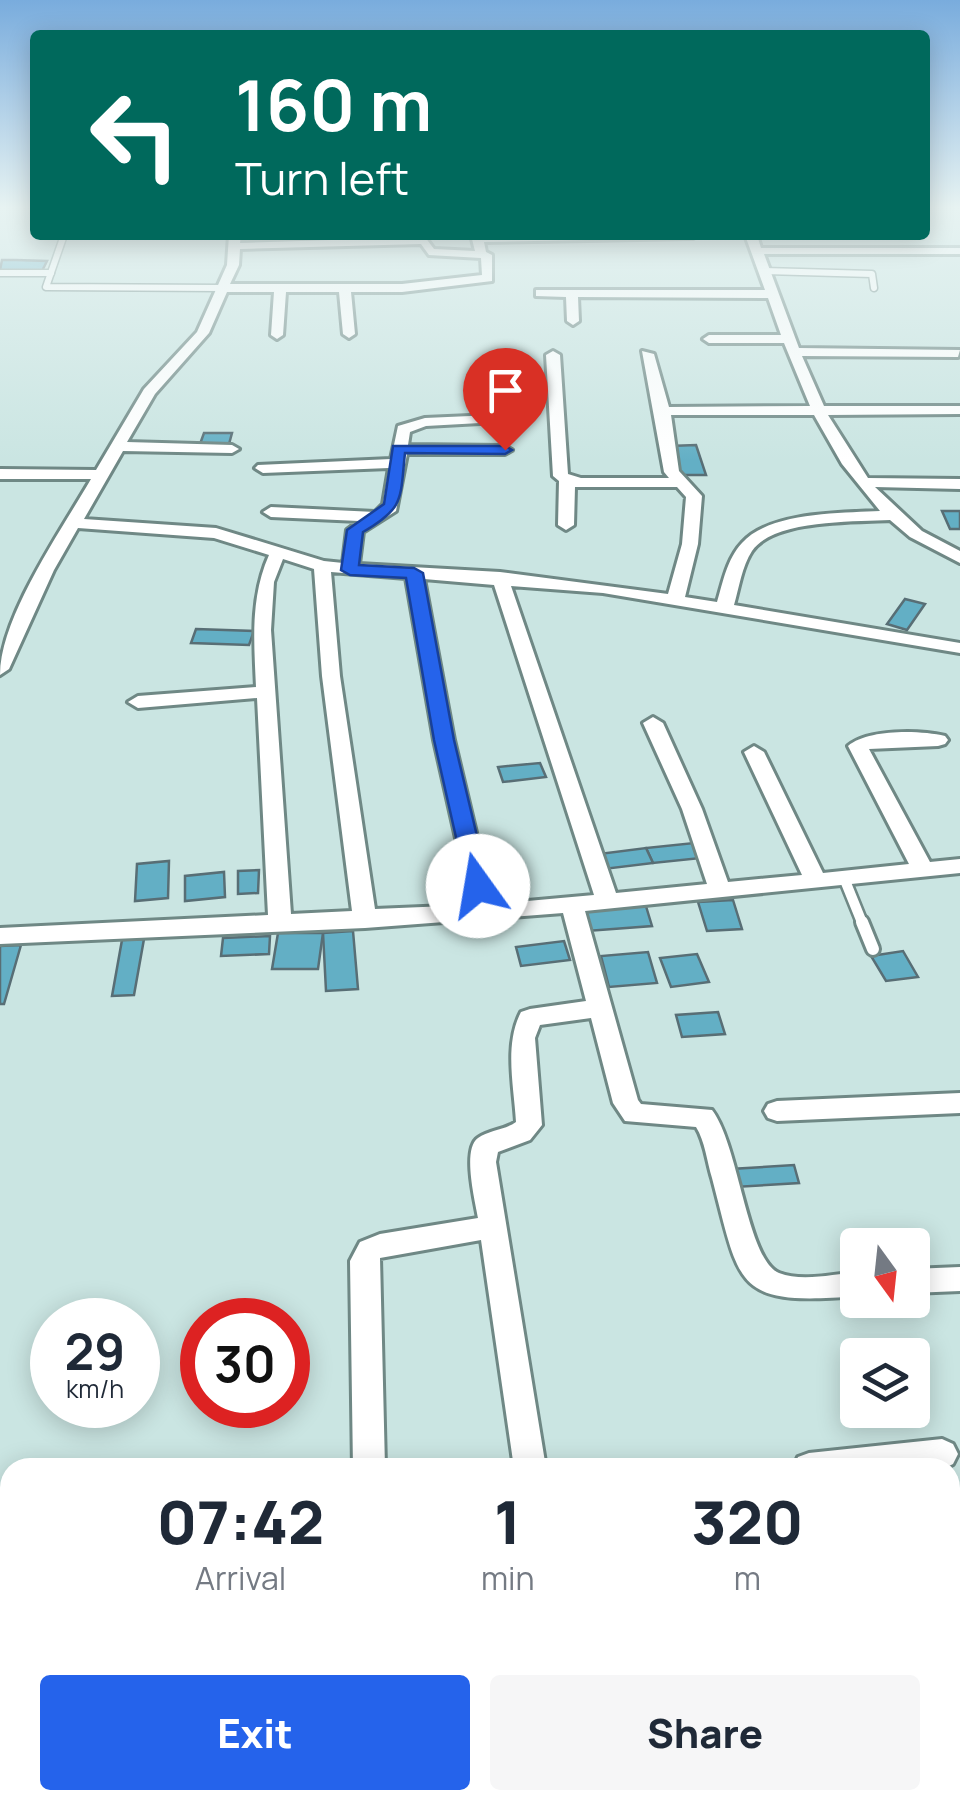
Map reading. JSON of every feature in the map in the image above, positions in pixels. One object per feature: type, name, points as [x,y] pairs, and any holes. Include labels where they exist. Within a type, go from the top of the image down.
[{"type":"street","points":[[0,669],[46,570],[149,392],[203,333],[221,292]]},
{"type":"street","points":[[277,335],[280,292]]},
{"type":"street","points":[[344,292],[349,334]]},
{"type":"street","points":[[540,293],[774,294],[819,412],[863,482],[922,540],[960,558]]},
{"type":"street","points":[[572,294],[573,321]]},
{"type":"street","points":[[709,338],[958,353]]},
{"type":"street","points":[[647,354],[663,411],[672,472],[694,496],[690,544],[675,600]]},
{"type":"street","points":[[553,355],[560,471],[567,480],[566,525]]},
{"type":"street","points":[[663,411],[960,410]]},
{"type":"street","points":[[350,570],[355,530],[392,504],[399,436],[409,425],[493,419]]},
{"type":"street","points":[[118,446],[232,449]]},
{"type":"street","points":[[263,468],[505,450]]},
{"type":"street","points":[[0,474],[102,475]]},
{"type":"street","points":[[567,480],[684,482]]},
{"type":"street","points":[[863,482],[960,484]]},
{"type":"street","points":[[272,512],[377,517]]},
{"type":"street","points":[[724,608],[744,552],[762,535],[804,523],[894,515]]},
{"type":"street","points":[[76,523],[216,533],[322,566],[500,577],[675,600],[960,648]]},
{"type":"street","points":[[922,540],[960,537]]},
{"type":"street","points":[[278,550],[266,582],[266,692],[280,924]]},
{"type":"street","points":[[322,566],[330,676],[365,920]]},
{"type":"street","points":[[414,573],[444,740],[484,912]]},
{"type":"street","points":[[500,577],[608,901]]},
{"type":"street","points":[[138,702],[266,692]]},
{"type":"street","points":[[653,723],[692,809],[720,890]]},
{"type":"street","points":[[923,869],[858,746],[874,741],[938,740]]},
{"type":"street","points":[[754,752],[816,881]]},
{"type":"street","points":[[0,936],[484,912],[960,866]]},
{"type":"street","points":[[572,905],[598,1008],[626,1102],[634,1114],[703,1118],[712,1129],[748,1262],[757,1276],[772,1286],[840,1285]]},
{"type":"street","points":[[528,1458],[493,1227],[485,1146],[521,1133],[529,1125],[524,1027],[530,1018],[598,1008]]},
{"type":"street","points":[[777,1111],[960,1103]]},
{"type":"street","points":[[370,1458],[364,1261],[370,1250],[380,1246],[493,1227]]},
{"type":"street","points":[[930,1280],[960,1279]]},
{"type":"street","points":[[904,1458],[942,1454]]},
{"type":"lane","points":[[844,878],[873,949]]},
{"type":"building","points":[[204,433],[232,433],[229,444],[200,444]]},
{"type":"building","points":[[696,445],[706,475],[679,475],[670,446]]},
{"type":"building","points":[[942,511],[960,511],[960,529],[950,529]]},
{"type":"building","points":[[905,599],[925,604],[907,630],[887,624]]},
{"type":"building","points":[[196,629],[254,631],[249,645],[191,643]]},
{"type":"building","points":[[540,763],[546,777],[503,782],[498,767]]},
{"type":"building","points":[[694,843],[701,858],[653,863],[646,848]]},
{"type":"building","points":[[646,848],[653,863],[604,869],[599,854]]},
{"type":"building","points":[[169,861],[168,898],[135,901],[137,864]]},
{"type":"building","points":[[259,870],[258,893],[238,894],[238,871]]},
{"type":"building","points":[[224,872],[225,897],[185,901],[185,876]]},
{"type":"building","points":[[733,900],[742,929],[707,931],[698,902]]},
{"type":"building","points":[[645,903],[652,926],[587,931],[581,909]]},
{"type":"building","points":[[353,931],[358,989],[326,991],[323,933]]},
{"type":"building","points":[[278,933],[323,933],[318,969],[272,969]]},
{"type":"building","points":[[270,936],[269,954],[221,956],[223,938]]},
{"type":"building","points":[[144,939],[134,995],[112,996],[122,940]]},
{"type":"building","points":[[564,941],[570,960],[521,966],[516,947]]},
{"type":"building","points":[[21,945],[4,1004],[0,1004],[0,946]]},
{"type":"building","points":[[903,951],[918,977],[886,981],[871,956]]},
{"type":"building","points":[[648,952],[657,983],[609,987],[601,956]]},
{"type":"building","points":[[697,954],[709,982],[671,987],[660,958]]},
{"type":"building","points":[[718,1012],[725,1034],[682,1037],[676,1015]]},
{"type":"building","points":[[794,1165],[799,1183],[735,1187],[731,1169]]},
{"type":"route","points":[[478,886],[444,740],[414,573],[350,570],[355,530],[388,511],[392,504],[398,449],[505,450]]}]
